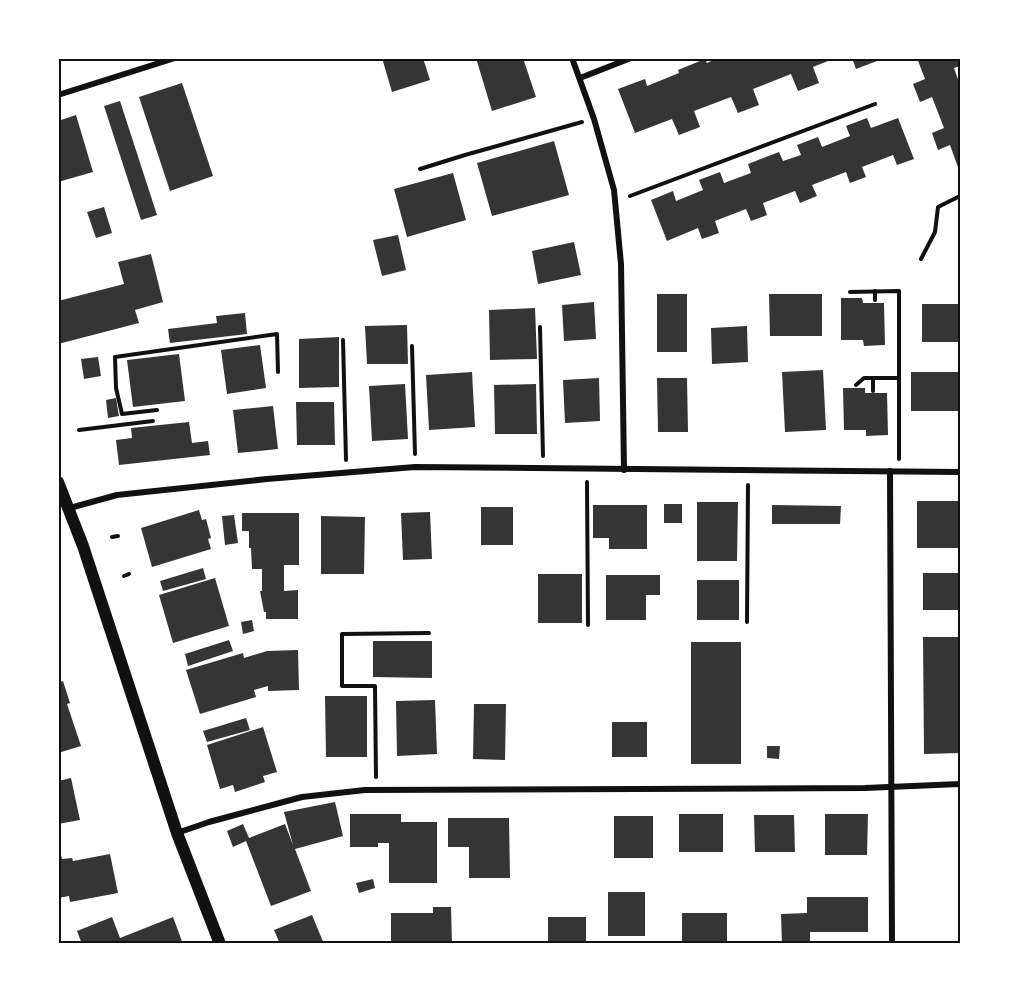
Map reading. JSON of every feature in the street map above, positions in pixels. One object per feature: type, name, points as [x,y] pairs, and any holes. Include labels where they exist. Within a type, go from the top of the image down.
[{"type":"main road","points":[[58,482],[70,508],[177,833],[220,944]]},
{"type":"street","points":[[58,95],[175,58]]},
{"type":"street","points":[[572,58],[594,118],[614,190],[621,264],[624,470]]},
{"type":"street","points":[[580,78],[631,58]]},
{"type":"street","points":[[70,508],[117,495],[267,478],[415,467],[960,472]]},
{"type":"street","points":[[890,471],[892,944]]},
{"type":"street","points":[[177,833],[302,797],[377,790],[890,787],[960,784]]},
{"type":"path","points":[[630,196],[875,104]]},
{"type":"path","points":[[420,169],[594,118]]},
{"type":"path","points":[[921,259],[935,232],[938,207],[960,196]]},
{"type":"path","points":[[875,291],[875,300]]},
{"type":"path","points":[[850,292],[899,291],[899,472]]},
{"type":"path","points":[[540,327],[543,469]]},
{"type":"path","points":[[158,410],[122,414],[116,388],[115,357],[278,334],[278,372]]},
{"type":"path","points":[[344,340],[346,472]]},
{"type":"path","points":[[412,346],[415,467]]},
{"type":"path","points":[[856,385],[864,378],[899,378]]},
{"type":"path","points":[[873,378],[873,391]]},
{"type":"path","points":[[79,430],[153,421]]},
{"type":"path","points":[[586,470],[588,626]]},
{"type":"path","points":[[747,622],[749,471]]},
{"type":"path","points":[[112,537],[117,536]]},
{"type":"path","points":[[124,576],[129,574]]},
{"type":"path","points":[[377,790],[375,686],[342,686],[342,633],[429,633]]},
{"type":"building","points":[[382,58],[423,58],[430,80],[392,92]]},
{"type":"building","points":[[476,58],[523,58],[536,97],[492,111]]},
{"type":"building","points":[[718,58],[833,59],[813,67],[819,83],[798,91],[791,74],[753,89],[759,105],[738,113],[731,97],[694,111],[700,127],[679,135],[672,119],[635,133],[618,89],[645,79],[647,86],[705,59],[707,63]]},
{"type":"building","points":[[852,58],[876,58],[877,61],[856,69]]},
{"type":"building","points":[[917,58],[960,58],[960,66],[954,68],[960,85],[960,173],[950,145],[938,150],[932,133],[944,128],[932,97],[920,102],[913,84],[925,79]]},
{"type":"building","points":[[182,83],[213,176],[170,191],[139,97]]},
{"type":"building","points":[[120,101],[157,215],[141,220],[104,106]]},
{"type":"building","points":[[76,115],[93,172],[58,182],[58,121]]},
{"type":"building","points":[[867,118],[871,128],[898,118],[914,159],[897,165],[893,155],[862,167],[866,177],[850,183],[846,172],[812,185],[817,196],[800,203],[795,191],[763,203],[767,215],[751,221],[746,209],[715,221],[719,233],[702,239],[698,228],[667,241],[651,200],[673,191],[676,201],[703,190],[699,180],[720,172],[724,183],[751,173],[748,164],[779,152],[783,161],[801,155],[797,145],[818,137],[822,147],[850,136],[846,126]]},
{"type":"building","points":[[554,141],[569,195],[492,216],[477,163]]},
{"type":"building","points":[[453,173],[466,220],[407,237],[394,189]]},
{"type":"building","points":[[104,207],[112,233],[96,238],[87,212]]},
{"type":"building","points":[[398,235],[406,270],[382,276],[373,240]]},
{"type":"building","points":[[574,242],[581,275],[538,284],[532,251]]},
{"type":"building","points":[[151,254],[163,302],[135,310],[139,323],[58,344],[58,301],[124,284],[118,262]]},
{"type":"building","points":[[657,294],[687,294],[687,352],[657,352]]},
{"type":"building","points":[[769,294],[822,294],[822,336],[770,336]]},
{"type":"building","points":[[841,298],[862,298],[863,303],[884,303],[885,345],[864,346],[863,340],[841,340]]},
{"type":"building","points":[[594,302],[596,339],[564,341],[562,305]]},
{"type":"building","points":[[922,304],[960,304],[960,342],[922,342]]},
{"type":"building","points":[[535,308],[537,359],[490,360],[489,310]]},
{"type":"building","points":[[245,313],[247,334],[170,343],[168,329],[217,323],[216,316]]},
{"type":"building","points":[[407,325],[408,364],[367,364],[365,326]]},
{"type":"building","points":[[747,326],[748,362],[712,364],[711,328]]},
{"type":"building","points":[[339,337],[339,387],[299,388],[299,339]]},
{"type":"building","points":[[260,345],[266,388],[227,394],[221,350]]},
{"type":"building","points":[[179,354],[185,401],[133,407],[127,360]]},
{"type":"building","points":[[98,357],[101,376],[84,379],[81,359]]},
{"type":"building","points":[[823,370],[826,430],[785,432],[782,372]]},
{"type":"building","points":[[472,372],[475,427],[429,430],[426,375]]},
{"type":"building","points":[[911,372],[960,372],[960,411],[911,411]]},
{"type":"building","points":[[599,378],[600,421],[565,423],[563,380]]},
{"type":"building","points":[[657,378],[687,378],[688,432],[658,432]]},
{"type":"building","points":[[405,384],[408,439],[372,441],[369,386]]},
{"type":"building","points":[[536,384],[537,434],[495,434],[494,385]]},
{"type":"building","points":[[843,388],[865,388],[865,393],[887,393],[888,435],[866,436],[866,430],[844,430]]},
{"type":"building","points":[[116,398],[119,416],[108,418],[106,400]]},
{"type":"building","points":[[296,402],[334,402],[335,445],[297,445]]},
{"type":"building","points":[[273,406],[278,449],[238,453],[233,410]]},
{"type":"building","points":[[189,422],[192,443],[208,441],[210,455],[119,465],[116,440],[132,438],[131,428]]},
{"type":"building","points":[[917,501],[960,501],[960,548],[917,548]]},
{"type":"building","points":[[697,502],[738,502],[737,561],[697,561]]},
{"type":"building","points":[[664,504],[682,504],[682,523],[664,523]]},
{"type":"building","points":[[593,505],[647,505],[647,549],[609,549],[609,538],[593,538]]},
{"type":"building","points":[[772,505],[841,506],[840,524],[772,524]]},
{"type":"building","points":[[481,507],[513,507],[513,545],[481,545]]},
{"type":"building","points":[[199,510],[202,520],[206,519],[211,538],[208,539],[211,549],[152,567],[141,528]]},
{"type":"building","points":[[430,512],[432,559],[403,560],[401,513]]},
{"type":"building","points":[[242,513],[299,513],[299,565],[284,565],[284,591],[298,590],[298,619],[266,619],[260,591],[262,591],[262,569],[252,569],[249,531],[242,531]]},
{"type":"building","points":[[234,515],[238,543],[225,545],[222,516]]},
{"type":"building","points":[[321,516],[365,517],[364,574],[321,574]]},
{"type":"building","points":[[203,568],[206,579],[163,591],[160,581]]},
{"type":"building","points":[[923,573],[960,573],[960,610],[923,610]]},
{"type":"building","points":[[538,574],[582,574],[582,623],[538,623]]},
{"type":"building","points":[[606,575],[660,575],[660,595],[646,595],[646,620],[606,620]]},
{"type":"building","points":[[215,578],[229,626],[173,643],[159,595]]},
{"type":"building","points":[[697,580],[739,580],[739,620],[697,620]]},
{"type":"building","points":[[252,620],[254,631],[243,634],[241,622]]},
{"type":"building","points":[[923,637],[960,637],[960,753],[924,754]]},
{"type":"building","points":[[229,640],[233,651],[188,666],[185,654]]},
{"type":"building","points":[[373,641],[432,641],[432,678],[373,677]]},
{"type":"building","points":[[691,642],[741,642],[741,764],[691,764]]},
{"type":"building","points":[[298,650],[299,690],[268,691],[268,686],[254,690],[256,697],[200,714],[186,670],[243,653],[244,658],[267,651]]},
{"type":"building","points":[[63,681],[70,703],[67,704],[81,746],[58,753],[58,683]]},
{"type":"building","points":[[325,696],[367,696],[367,757],[326,757]]},
{"type":"building","points":[[435,700],[437,754],[397,756],[396,701]]},
{"type":"building","points":[[474,704],[506,704],[505,760],[473,759]]},
{"type":"building","points":[[246,718],[250,730],[207,742],[203,731]]},
{"type":"building","points":[[612,722],[647,722],[647,757],[612,757]]},
{"type":"building","points":[[263,727],[277,772],[263,776],[265,782],[235,792],[233,785],[220,789],[207,745]]},
{"type":"building","points":[[767,746],[780,746],[779,759],[767,758]]},
{"type":"building","points":[[71,778],[80,820],[58,824],[58,781]]},
{"type":"building","points":[[335,802],[343,836],[295,849],[311,891],[271,906],[246,841],[233,847],[227,831],[243,824],[249,838],[285,824],[293,845],[284,812]]},
{"type":"building","points":[[350,814],[401,814],[401,822],[437,822],[437,883],[389,883],[389,843],[378,843],[378,847],[350,847]]},
{"type":"building","points":[[679,814],[723,814],[723,852],[679,852]]},
{"type":"building","points":[[825,814],[868,814],[867,855],[825,855]]},
{"type":"building","points":[[754,815],[794,815],[795,852],[755,852]]},
{"type":"building","points":[[614,816],[653,816],[653,858],[614,858]]},
{"type":"building","points":[[448,818],[509,818],[510,878],[469,878],[469,847],[448,847]]},
{"type":"building","points":[[58,845],[62,859],[72,858],[73,861],[110,854],[118,893],[70,902],[69,896],[58,898]]},
{"type":"building","points":[[373,879],[375,888],[359,893],[356,883]]},
{"type":"building","points":[[608,892],[645,892],[645,936],[608,936]]},
{"type":"building","points":[[807,897],[868,897],[868,932],[810,932],[810,944],[782,944],[781,914],[807,913]]},
{"type":"building","points":[[433,907],[451,907],[452,944],[391,944],[391,913],[433,913]]},
{"type":"building","points":[[682,913],[727,913],[727,944],[682,944]]},
{"type":"building","points":[[312,915],[324,944],[280,944],[274,930]]},
{"type":"building","points":[[112,917],[120,938],[173,917],[183,944],[82,944],[77,931]]},
{"type":"building","points":[[548,917],[586,917],[586,944],[548,944]]},
{"type":"building","points":[[924,941],[948,941],[948,944],[924,944]]}]
